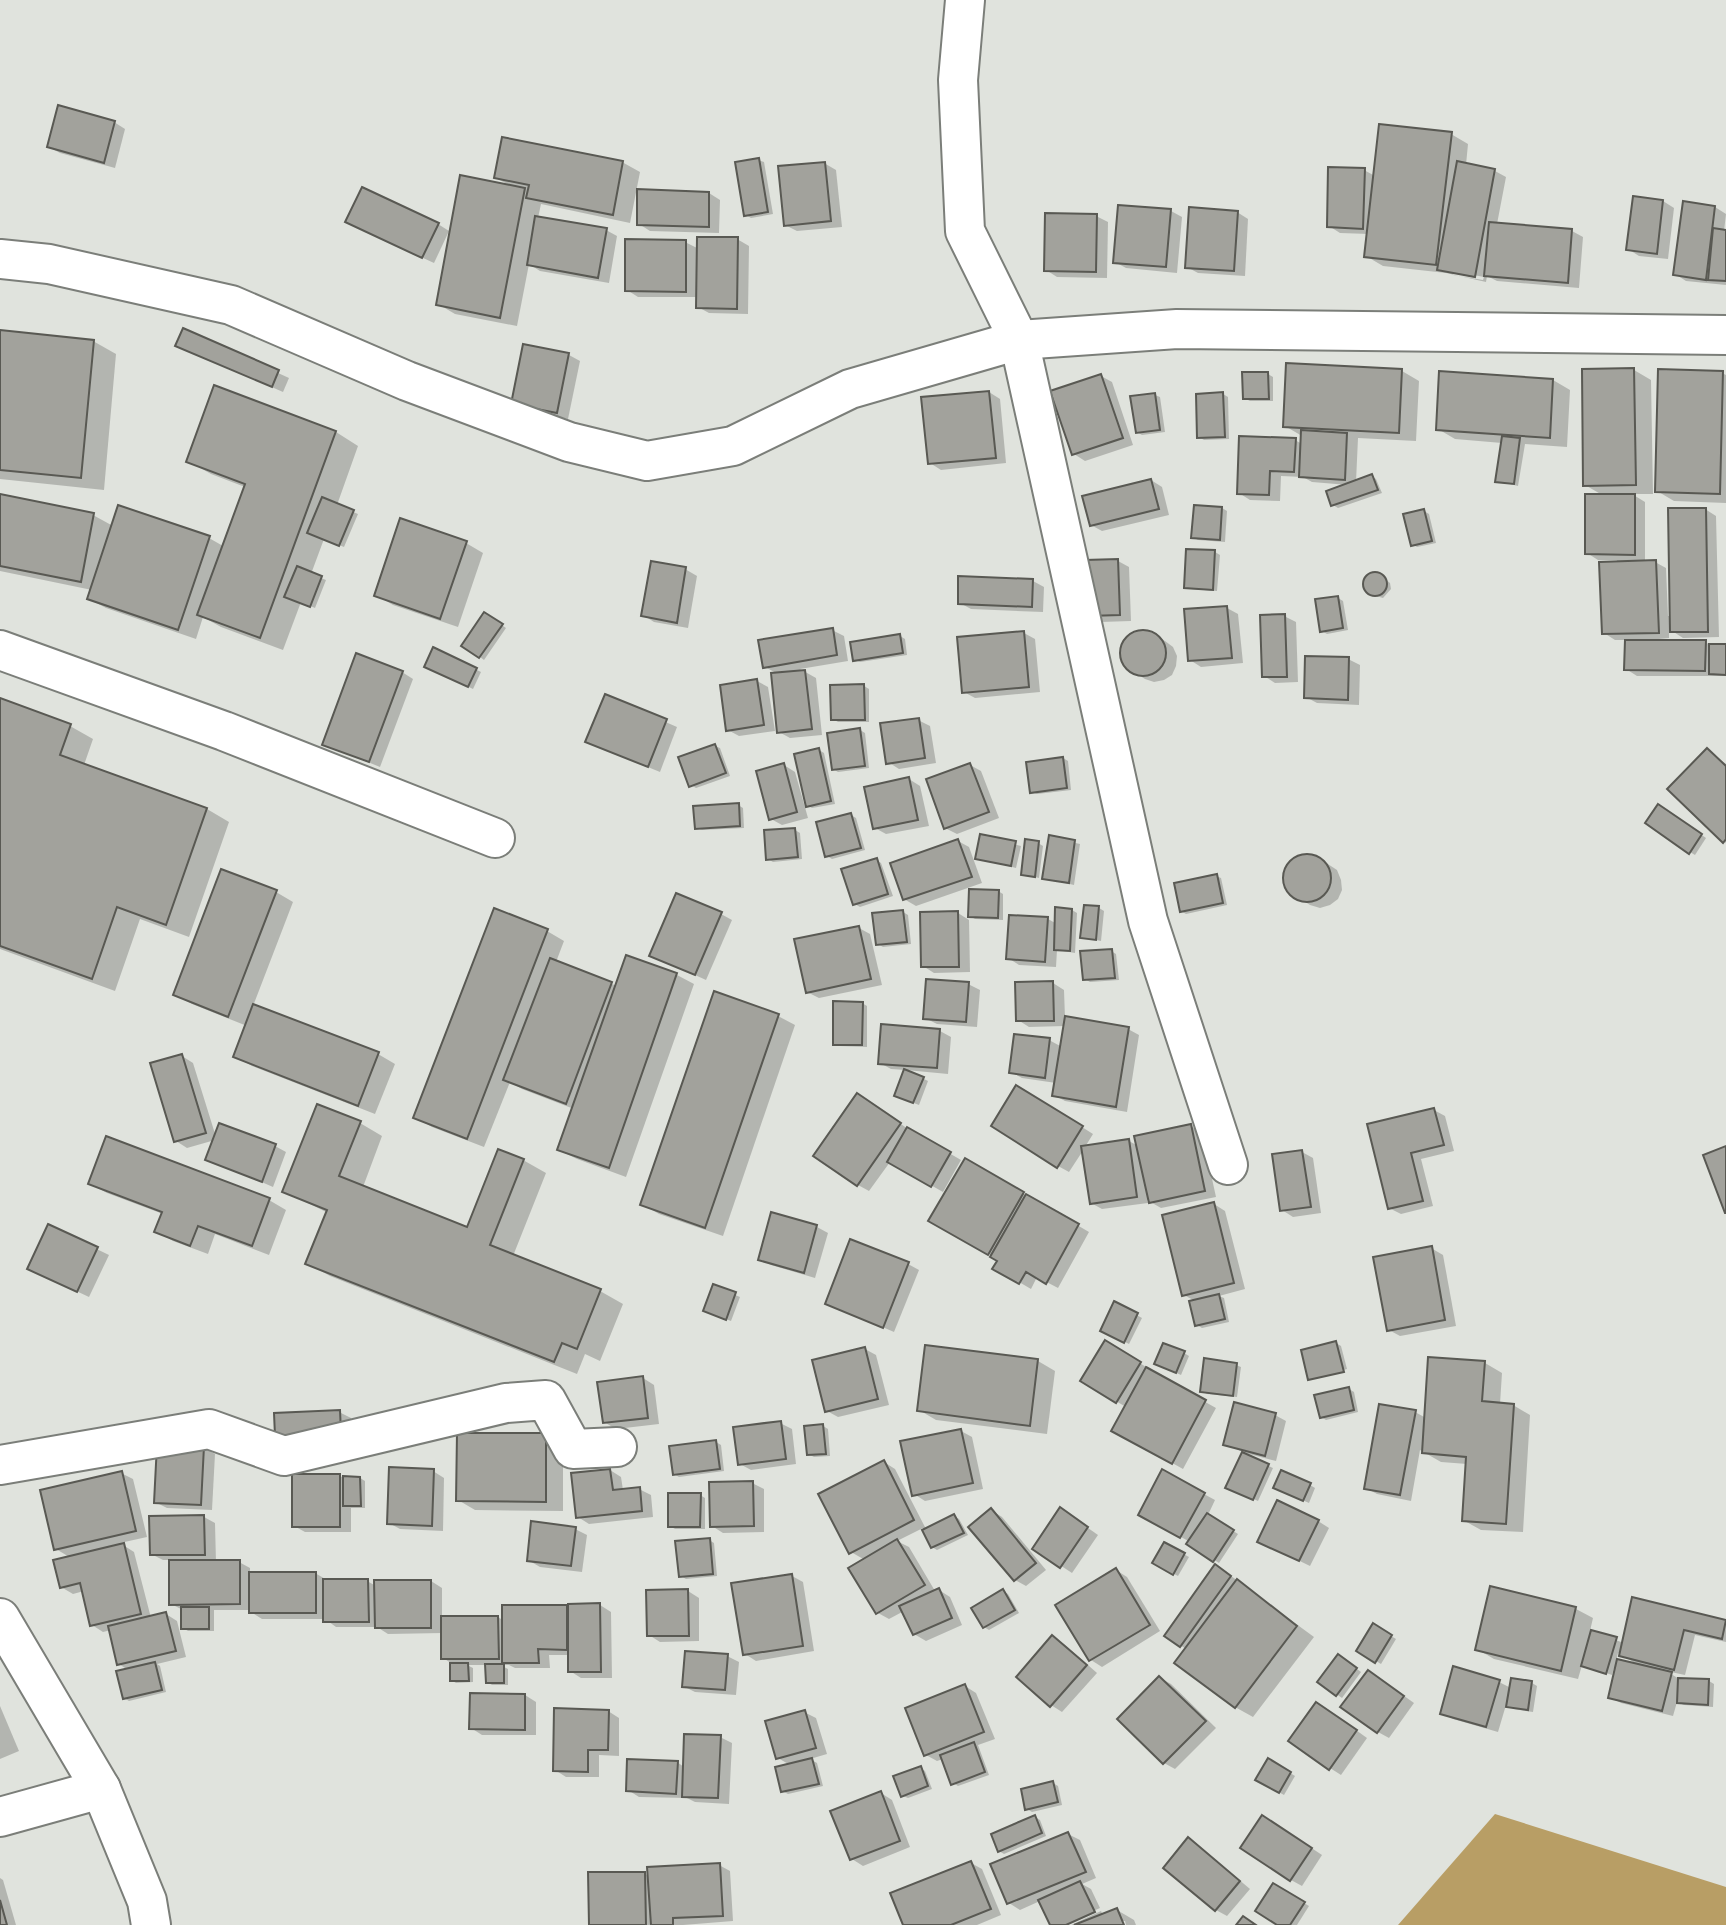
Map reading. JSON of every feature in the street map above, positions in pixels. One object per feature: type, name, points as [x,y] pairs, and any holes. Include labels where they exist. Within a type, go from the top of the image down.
[{"type":"street","points":[[965,0],[958,80],[965,231],[1020,340],[1149,921],[1228,1165]]},
{"type":"street","points":[[0,259],[49,264],[231,305],[407,381],[569,442],[647,461],[733,446],[850,389],[1020,340],[1177,330],[1726,335]]},
{"type":"street","points":[[0,650],[224,731],[495,838]]},
{"type":"street","points":[[0,1465],[209,1429],[284,1456],[506,1404],[546,1400],[573,1449],[618,1447]]},
{"type":"street","points":[[0,1618],[101,1789],[147,1901],[151,1925]]},
{"type":"street","points":[[0,1817],[101,1789]]},
{"type":"shaded area","points":[[1495,1814],[1726,1887],[1726,1925],[1398,1925]]},
{"type":"building","points":[[58,105],[115,121],[104,163],[47,147]]},
{"type":"building","points":[[1379,124],[1452,132],[1436,265],[1364,257]]},
{"type":"building","points":[[502,137],[623,161],[613,215],[526,198],[529,185],[494,178]]},
{"type":"building","points":[[759,158],[768,212],[744,216],[735,162]]},
{"type":"building","points":[[1457,161],[1495,169],[1475,277],[1437,270]]},
{"type":"building","points":[[825,162],[831,221],[784,226],[778,166]]},
{"type":"building","points":[[1328,167],[1365,168],[1363,229],[1327,227]]},
{"type":"building","points":[[460,175],[525,188],[500,318],[436,305]]},
{"type":"building","points":[[362,187],[439,223],[422,258],[345,222]]},
{"type":"building","points":[[637,189],[709,192],[709,227],[637,225]]},
{"type":"building","points":[[1633,196],[1663,200],[1657,254],[1626,250]]},
{"type":"building","points":[[1683,201],[1715,206],[1706,280],[1673,275]]},
{"type":"building","points":[[1118,205],[1171,209],[1166,267],[1113,263]]},
{"type":"building","points":[[1189,207],[1238,211],[1234,271],[1185,268]]},
{"type":"building","points":[[1045,213],[1097,214],[1096,272],[1044,271]]},
{"type":"building","points":[[535,216],[607,228],[598,278],[527,265]]},
{"type":"building","points":[[1489,222],[1572,229],[1568,283],[1484,276]]},
{"type":"building","points":[[1713,228],[1726,230],[1726,281],[1708,280]]},
{"type":"building","points":[[697,237],[738,237],[737,309],[696,308]]},
{"type":"building","points":[[625,239],[686,240],[686,292],[625,291]]},
{"type":"building","points":[[183,328],[279,370],[272,387],[175,346]]},
{"type":"building","points":[[0,330],[94,340],[81,478],[0,470]]},
{"type":"building","points":[[523,344],[569,353],[557,413],[511,404]]},
{"type":"building","points":[[1286,363],[1402,369],[1399,433],[1283,427]]},
{"type":"building","points":[[1634,368],[1636,485],[1583,486],[1582,369]]},
{"type":"building","points":[[1658,369],[1723,371],[1720,494],[1655,492]]},
{"type":"building","points":[[1439,371],[1553,379],[1550,438],[1436,430]]},
{"type":"building","points":[[1242,372],[1268,372],[1269,399],[1243,399]]},
{"type":"building","points":[[1101,374],[1123,438],[1072,455],[1050,391]]},
{"type":"building","points":[[214,385],[336,431],[260,638],[197,615],[245,484],[186,462]]},
{"type":"building","points":[[989,391],[996,458],[928,464],[921,397]]},
{"type":"building","points":[[1223,392],[1225,437],[1197,438],[1196,394]]},
{"type":"building","points":[[1155,393],[1160,430],[1136,433],[1130,396]]},
{"type":"building","points":[[1301,430],[1347,433],[1345,480],[1299,477]]},
{"type":"building","points":[[1239,436],[1296,438],[1294,472],[1270,471],[1269,495],[1237,494]]},
{"type":"building","points":[[1502,436],[1520,438],[1514,484],[1495,482]]},
{"type":"building","points":[[1372,474],[1378,490],[1331,506],[1326,491]]},
{"type":"building","points":[[1151,479],[1159,509],[1090,526],[1082,496]]},
{"type":"building","points":[[0,494],[94,513],[81,582],[0,566]]},
{"type":"building","points":[[1585,494],[1635,494],[1635,555],[1585,554]]},
{"type":"building","points":[[322,497],[354,510],[339,546],[307,533]]},
{"type":"building","points":[[118,505],[210,536],[178,630],[87,599]]},
{"type":"building","points":[[1194,505],[1222,507],[1220,540],[1191,538]]},
{"type":"building","points":[[1668,508],[1706,508],[1708,632],[1670,632]]},
{"type":"building","points":[[1424,509],[1432,541],[1411,546],[1403,514]]},
{"type":"building","points":[[400,518],[467,541],[440,619],[374,596]]},
{"type":"building","points":[[1186,549],[1215,550],[1213,590],[1184,588]]},
{"type":"building","points":[[1118,559],[1120,615],[1088,616],[1085,560]]},
{"type":"building","points":[[1656,560],[1659,633],[1602,634],[1599,562]]},
{"type":"building","points":[[651,561],[686,567],[677,623],[641,616]]},
{"type":"building","points":[[297,566],[322,576],[310,607],[284,597]]},
{"type":"building","points":[[1375,572],[1383,576],[1387,584],[1383,592],[1375,596],[1367,592],[1363,584],[1367,576]]},
{"type":"building","points":[[958,576],[1033,579],[1032,607],[958,604]]},
{"type":"building","points":[[1338,596],[1343,628],[1320,632],[1315,599]]},
{"type":"building","points":[[1227,606],[1232,658],[1188,661],[1184,609]]},
{"type":"building","points":[[484,612],[503,624],[479,658],[461,646]]},
{"type":"building","points":[[1285,614],[1287,677],[1262,677],[1260,615]]},
{"type":"building","points":[[833,628],[837,655],[763,668],[758,640]]},
{"type":"building","points":[[1143,630],[1159,637],[1166,653],[1159,669],[1143,676],[1127,669],[1120,653],[1127,637]]},
{"type":"building","points":[[1024,631],[1029,687],[962,693],[957,637]]},
{"type":"building","points":[[900,634],[903,653],[853,661],[850,642]]},
{"type":"building","points":[[1625,640],[1706,640],[1705,671],[1624,670]]},
{"type":"building","points":[[1709,644],[1726,644],[1726,675],[1709,674]]},
{"type":"building","points":[[433,647],[477,668],[468,687],[424,667]]},
{"type":"building","points":[[356,653],[403,671],[369,762],[322,745]]},
{"type":"building","points":[[1305,656],[1349,657],[1348,700],[1304,698]]},
{"type":"building","points":[[805,670],[812,729],[777,733],[771,673]]},
{"type":"building","points":[[757,679],[764,725],[726,731],[720,685]]},
{"type":"building","points":[[864,684],[865,720],[831,720],[830,685]]},
{"type":"building","points":[[605,694],[667,719],[648,767],[585,742]]},
{"type":"building","points":[[0,698],[71,724],[60,755],[207,808],[166,925],[117,907],[92,979],[0,946]]},
{"type":"building","points":[[919,718],[925,758],[886,764],[880,723]]},
{"type":"building","points":[[860,728],[865,766],[832,770],[827,733]]},
{"type":"building","points":[[715,744],[726,773],[689,787],[678,757]]},
{"type":"building","points":[[819,748],[831,801],[806,807],[794,754]]},
{"type":"building","points":[[1707,748],[1726,766],[1726,839],[1723,843],[1667,789]]},
{"type":"building","points":[[1063,757],[1067,788],[1030,793],[1026,762]]},
{"type":"building","points":[[784,763],[797,812],[769,820],[756,771]]},
{"type":"building","points":[[970,763],[989,812],[944,829],[926,779]]},
{"type":"building","points":[[909,777],[918,820],[873,829],[864,787]]},
{"type":"building","points":[[739,803],[740,826],[695,829],[693,806]]},
{"type":"building","points":[[1658,804],[1702,834],[1689,854],[1645,823]]},
{"type":"building","points":[[851,813],[861,848],[825,857],[816,822]]},
{"type":"building","points":[[795,828],[798,857],[766,860],[764,830]]},
{"type":"building","points":[[980,834],[1016,841],[1011,866],[975,859]]},
{"type":"building","points":[[1049,835],[1075,840],[1069,883],[1042,879]]},
{"type":"building","points":[[958,839],[972,877],[903,900],[890,863]]},
{"type":"building","points":[[1025,839],[1039,841],[1035,877],[1021,875]]},
{"type":"building","points":[[1307,854],[1324,861],[1331,878],[1324,895],[1307,902],[1290,895],[1283,878],[1290,861]]},
{"type":"building","points":[[877,858],[888,894],[853,905],[841,869]]},
{"type":"building","points":[[221,869],[277,890],[228,1017],[173,995]]},
{"type":"building","points":[[1217,874],[1223,903],[1180,912],[1174,883]]},
{"type":"building","points":[[969,889],[999,890],[998,918],[968,917]]},
{"type":"building","points":[[676,893],[722,912],[695,975],[649,956]]},
{"type":"building","points":[[1084,905],[1099,906],[1096,940],[1080,938]]},
{"type":"building","points":[[1055,907],[1072,909],[1070,951],[1054,950]]},
{"type":"building","points":[[494,908],[548,929],[467,1139],[413,1118]]},
{"type":"building","points":[[903,910],[907,942],[876,945],[872,913]]},
{"type":"building","points":[[958,911],[959,967],[921,967],[920,912]]},
{"type":"building","points":[[1009,915],[1048,917],[1045,962],[1006,959]]},
{"type":"building","points":[[859,926],[871,979],[806,993],[794,939]]},
{"type":"building","points":[[1112,949],[1115,978],[1083,980],[1080,951]]},
{"type":"building","points":[[626,955],[677,973],[609,1168],[557,1150]]},
{"type":"building","points":[[550,958],[612,982],[566,1104],[503,1080]]},
{"type":"building","points":[[926,979],[969,982],[966,1022],[923,1019]]},
{"type":"building","points":[[1053,981],[1054,1021],[1016,1021],[1015,982]]},
{"type":"building","points":[[714,991],[779,1014],[705,1228],[640,1205]]},
{"type":"building","points":[[833,1001],[863,1002],[862,1045],[833,1045]]},
{"type":"building","points":[[253,1004],[379,1052],[358,1106],[233,1057]]},
{"type":"building","points":[[1065,1016],[1129,1027],[1116,1107],[1052,1096]]},
{"type":"building","points":[[881,1024],[940,1029],[937,1068],[878,1064]]},
{"type":"building","points":[[1014,1034],[1050,1038],[1045,1078],[1009,1073]]},
{"type":"building","points":[[182,1054],[206,1133],[174,1142],[150,1063]]},
{"type":"building","points":[[904,1069],[924,1077],[913,1103],[894,1096]]},
{"type":"building","points":[[1016,1085],[1083,1126],[1057,1168],[991,1126]]},
{"type":"building","points":[[857,1093],[901,1123],[857,1186],[813,1156]]},
{"type":"building","points":[[317,1104],[361,1121],[339,1176],[467,1227],[498,1149],[524,1159],[490,1245],[601,1289],[577,1349],[562,1343],[554,1362],[305,1264],[327,1210],[282,1192]]},
{"type":"building","points":[[1434,1108],[1444,1145],[1411,1153],[1423,1201],[1388,1209],[1367,1124]]},
{"type":"building","points":[[219,1123],[276,1144],[262,1182],[205,1160]]},
{"type":"building","points":[[1191,1124],[1205,1191],[1149,1203],[1134,1136]]},
{"type":"building","points":[[907,1127],[951,1152],[931,1187],[887,1162]]},
{"type":"building","points":[[106,1136],[270,1198],[252,1246],[198,1226],[190,1246],[154,1232],[162,1212],[88,1184]]},
{"type":"building","points":[[1129,1139],[1137,1197],[1090,1204],[1081,1146]]},
{"type":"building","points":[[1726,1146],[1726,1213],[1725,1213],[1703,1155]]},
{"type":"building","points":[[1302,1150],[1311,1207],[1280,1211],[1272,1154]]},
{"type":"building","points":[[965,1158],[1024,1192],[988,1255],[928,1221]]},
{"type":"building","points":[[1026,1194],[1079,1224],[1046,1284],[1026,1272],[1019,1284],[992,1269],[997,1261],[990,1257]]},
{"type":"building","points":[[1214,1202],[1234,1283],[1182,1296],[1162,1215]]},
{"type":"building","points":[[771,1212],[817,1225],[804,1273],[758,1260]]},
{"type":"building","points":[[48,1224],[98,1247],[77,1292],[27,1269]]},
{"type":"building","points":[[850,1239],[909,1262],[883,1328],[825,1304]]},
{"type":"building","points":[[1432,1246],[1445,1320],[1387,1331],[1373,1257]]},
{"type":"building","points":[[713,1284],[736,1292],[726,1320],[703,1311]]},
{"type":"building","points":[[1219,1294],[1225,1319],[1195,1326],[1189,1301]]},
{"type":"building","points":[[1114,1301],[1138,1313],[1124,1343],[1100,1331]]},
{"type":"building","points":[[1105,1340],[1141,1362],[1116,1403],[1080,1381]]},
{"type":"building","points":[[1336,1341],[1344,1372],[1308,1380],[1301,1350]]},
{"type":"building","points":[[1163,1343],[1185,1351],[1176,1373],[1154,1364]]},
{"type":"building","points":[[925,1345],[1038,1359],[1030,1426],[917,1411]]},
{"type":"building","points":[[865,1347],[878,1399],[825,1412],[812,1360]]},
{"type":"building","points":[[1428,1357],[1485,1361],[1482,1401],[1514,1404],[1506,1524],[1462,1521],[1466,1457],[1422,1453]]},
{"type":"building","points":[[1204,1358],[1237,1363],[1233,1396],[1200,1392]]},
{"type":"building","points":[[1146,1367],[1206,1400],[1172,1464],[1111,1431]]},
{"type":"building","points":[[643,1376],[648,1418],[603,1423],[597,1382]]},
{"type":"building","points":[[1349,1387],[1354,1410],[1320,1418],[1314,1395]]},
{"type":"building","points":[[1234,1402],[1276,1413],[1265,1456],[1223,1445]]},
{"type":"building","points":[[1379,1404],[1416,1410],[1400,1495],[1364,1489]]},
{"type":"building","points":[[340,1410],[341,1433],[275,1436],[274,1413]]},
{"type":"building","points":[[781,1421],[786,1459],[738,1465],[733,1427]]},
{"type":"building","points":[[823,1424],[826,1454],[807,1455],[804,1426]]},
{"type":"building","points":[[961,1429],[973,1483],[912,1496],[900,1441]]},
{"type":"building","points":[[457,1433],[546,1433],[546,1502],[456,1501]]},
{"type":"building","points":[[716,1440],[720,1469],[673,1475],[669,1446]]},
{"type":"building","points":[[157,1444],[204,1446],[201,1505],[154,1503]]},
{"type":"building","points":[[1242,1452],[1269,1464],[1253,1500],[1225,1488]]},
{"type":"building","points":[[884,1460],[914,1520],[849,1554],[818,1494]]},
{"type":"building","points":[[389,1467],[434,1469],[432,1526],[387,1524]]},
{"type":"building","points":[[610,1469],[613,1490],[640,1487],[642,1511],[576,1518],[571,1473]]},
{"type":"building","points":[[1162,1469],[1205,1493],[1180,1538],[1138,1515]]},
{"type":"building","points":[[1281,1470],[1311,1483],[1303,1501],[1273,1488]]},
{"type":"building","points":[[122,1471],[136,1531],[54,1550],[40,1490]]},
{"type":"building","points":[[292,1474],[340,1474],[340,1527],[292,1527]]},
{"type":"building","points":[[343,1476],[360,1477],[361,1506],[343,1506]]},
{"type":"building","points":[[753,1481],[754,1526],[710,1527],[709,1482]]},
{"type":"building","points":[[668,1493],[701,1493],[700,1527],[668,1527]]},
{"type":"building","points":[[1277,1500],[1319,1520],[1299,1561],[1257,1542]]},
{"type":"building","points":[[1060,1507],[1088,1527],[1060,1568],[1032,1549]]},
{"type":"building","points":[[991,1508],[1036,1563],[1014,1581],[968,1527]]},
{"type":"building","points":[[1207,1513],[1234,1530],[1213,1562],[1186,1544]]},
{"type":"building","points":[[954,1514],[964,1533],[931,1548],[922,1530]]},
{"type":"building","points":[[204,1515],[205,1555],[150,1555],[149,1516]]},
{"type":"building","points":[[531,1521],[576,1527],[571,1566],[527,1561]]},
{"type":"building","points":[[710,1538],[713,1574],[679,1577],[675,1541]]},
{"type":"building","points":[[897,1539],[925,1585],[876,1614],[848,1568]]},
{"type":"building","points":[[1164,1542],[1185,1553],[1173,1575],[1152,1563]]},
{"type":"building","points":[[124,1543],[141,1614],[90,1626],[80,1583],[60,1588],[53,1560]]},
{"type":"building","points":[[169,1560],[240,1560],[240,1604],[169,1605]]},
{"type":"building","points":[[1215,1564],[1231,1576],[1180,1647],[1164,1636]]},
{"type":"building","points":[[1116,1568],[1150,1625],[1089,1661],[1055,1605]]},
{"type":"building","points":[[249,1572],[316,1572],[316,1613],[249,1613]]},
{"type":"building","points":[[792,1574],[803,1646],[743,1655],[731,1583]]},
{"type":"building","points":[[323,1579],[368,1579],[369,1622],[323,1622]]},
{"type":"building","points":[[1237,1579],[1297,1626],[1235,1708],[1174,1663]]},
{"type":"building","points":[[374,1580],[431,1580],[431,1628],[375,1628]]},
{"type":"building","points":[[1490,1586],[1576,1607],[1561,1671],[1475,1650]]},
{"type":"building","points":[[939,1588],[952,1618],[913,1635],[899,1606]]},
{"type":"building","points":[[688,1589],[689,1636],[647,1636],[646,1590]]},
{"type":"building","points":[[1003,1589],[1015,1610],[983,1628],[971,1608]]},
{"type":"building","points":[[1632,1597],[1726,1620],[1722,1639],[1684,1630],[1674,1670],[1619,1656]]},
{"type":"building","points":[[600,1603],[601,1672],[568,1672],[568,1604]]},
{"type":"building","points":[[502,1605],[567,1605],[567,1650],[538,1649],[539,1663],[502,1663]]},
{"type":"building","points":[[181,1607],[209,1607],[209,1629],[181,1629]]},
{"type":"building","points":[[166,1612],[176,1651],[117,1665],[108,1626]]},
{"type":"building","points":[[441,1616],[498,1616],[499,1659],[441,1659]]},
{"type":"building","points":[[1373,1623],[1392,1635],[1375,1663],[1356,1651]]},
{"type":"building","points":[[1591,1630],[1617,1637],[1606,1674],[1581,1666]]},
{"type":"building","points":[[1052,1635],[1087,1665],[1050,1707],[1016,1677]]},
{"type":"building","points":[[685,1651],[728,1654],[725,1690],[682,1687]]},
{"type":"building","points":[[1338,1654],[1357,1668],[1336,1696],[1317,1682]]},
{"type":"building","points":[[1617,1659],[1672,1672],[1662,1711],[1608,1698]]},
{"type":"building","points":[[155,1662],[162,1690],[123,1699],[116,1671]]},
{"type":"building","points":[[450,1663],[468,1663],[469,1681],[450,1681]]},
{"type":"building","points":[[485,1664],[504,1664],[504,1683],[486,1683]]},
{"type":"building","points":[[1453,1666],[1500,1680],[1486,1727],[1440,1714]]},
{"type":"building","points":[[1368,1670],[1404,1696],[1377,1733],[1340,1707]]},
{"type":"building","points":[[1159,1676],[1206,1721],[1163,1764],[1117,1719]]},
{"type":"building","points":[[1511,1678],[1532,1681],[1528,1710],[1506,1707]]},
{"type":"building","points":[[1678,1678],[1709,1679],[1708,1705],[1677,1703]]},
{"type":"building","points":[[965,1684],[984,1732],[924,1756],[905,1708]]},
{"type":"building","points":[[470,1693],[525,1694],[525,1730],[469,1729]]},
{"type":"building","points":[[1316,1702],[1357,1730],[1329,1770],[1288,1741]]},
{"type":"building","points":[[554,1708],[609,1710],[608,1750],[588,1750],[588,1772],[553,1771]]},
{"type":"building","points":[[805,1710],[816,1748],[776,1759],[765,1721]]},
{"type":"building","points":[[684,1734],[721,1735],[718,1798],[682,1797]]},
{"type":"building","points":[[974,1742],[985,1772],[951,1785],[940,1755]]},
{"type":"building","points":[[812,1758],[819,1784],[781,1792],[775,1767]]},
{"type":"building","points":[[1268,1758],[1291,1772],[1279,1793],[1255,1780]]},
{"type":"building","points":[[627,1759],[678,1761],[676,1794],[626,1791]]},
{"type":"building","points":[[921,1766],[928,1786],[901,1797],[893,1776]]},
{"type":"building","points":[[1053,1781],[1058,1802],[1025,1810],[1021,1789]]},
{"type":"building","points":[[881,1791],[900,1841],[850,1860],[830,1811]]},
{"type":"building","points":[[1035,1815],[1042,1833],[998,1852],[991,1834]]},
{"type":"building","points":[[1262,1815],[1312,1848],[1290,1881],[1240,1848]]},
{"type":"building","points":[[1068,1832],[1086,1872],[1007,1904],[990,1864]]},
{"type":"building","points":[[1188,1837],[1240,1881],[1215,1911],[1163,1868]]},
{"type":"building","points":[[971,1861],[991,1909],[951,1925],[903,1925],[890,1893]]},
{"type":"building","points":[[720,1863],[723,1916],[673,1918],[673,1925],[651,1925],[647,1867]]},
{"type":"building","points":[[588,1872],[645,1872],[646,1925],[589,1925]]},
{"type":"building","points":[[1080,1881],[1095,1912],[1066,1925],[1050,1925],[1038,1900]]},
{"type":"building","points":[[1273,1883],[1305,1902],[1290,1925],[1277,1925],[1255,1911]]},
{"type":"building","points":[[0,1900],[7,1925],[0,1925]]},
{"type":"building","points":[[1117,1908],[1124,1925],[1074,1925]]},
{"type":"building","points":[[1243,1916],[1256,1925],[1236,1925]]}]
